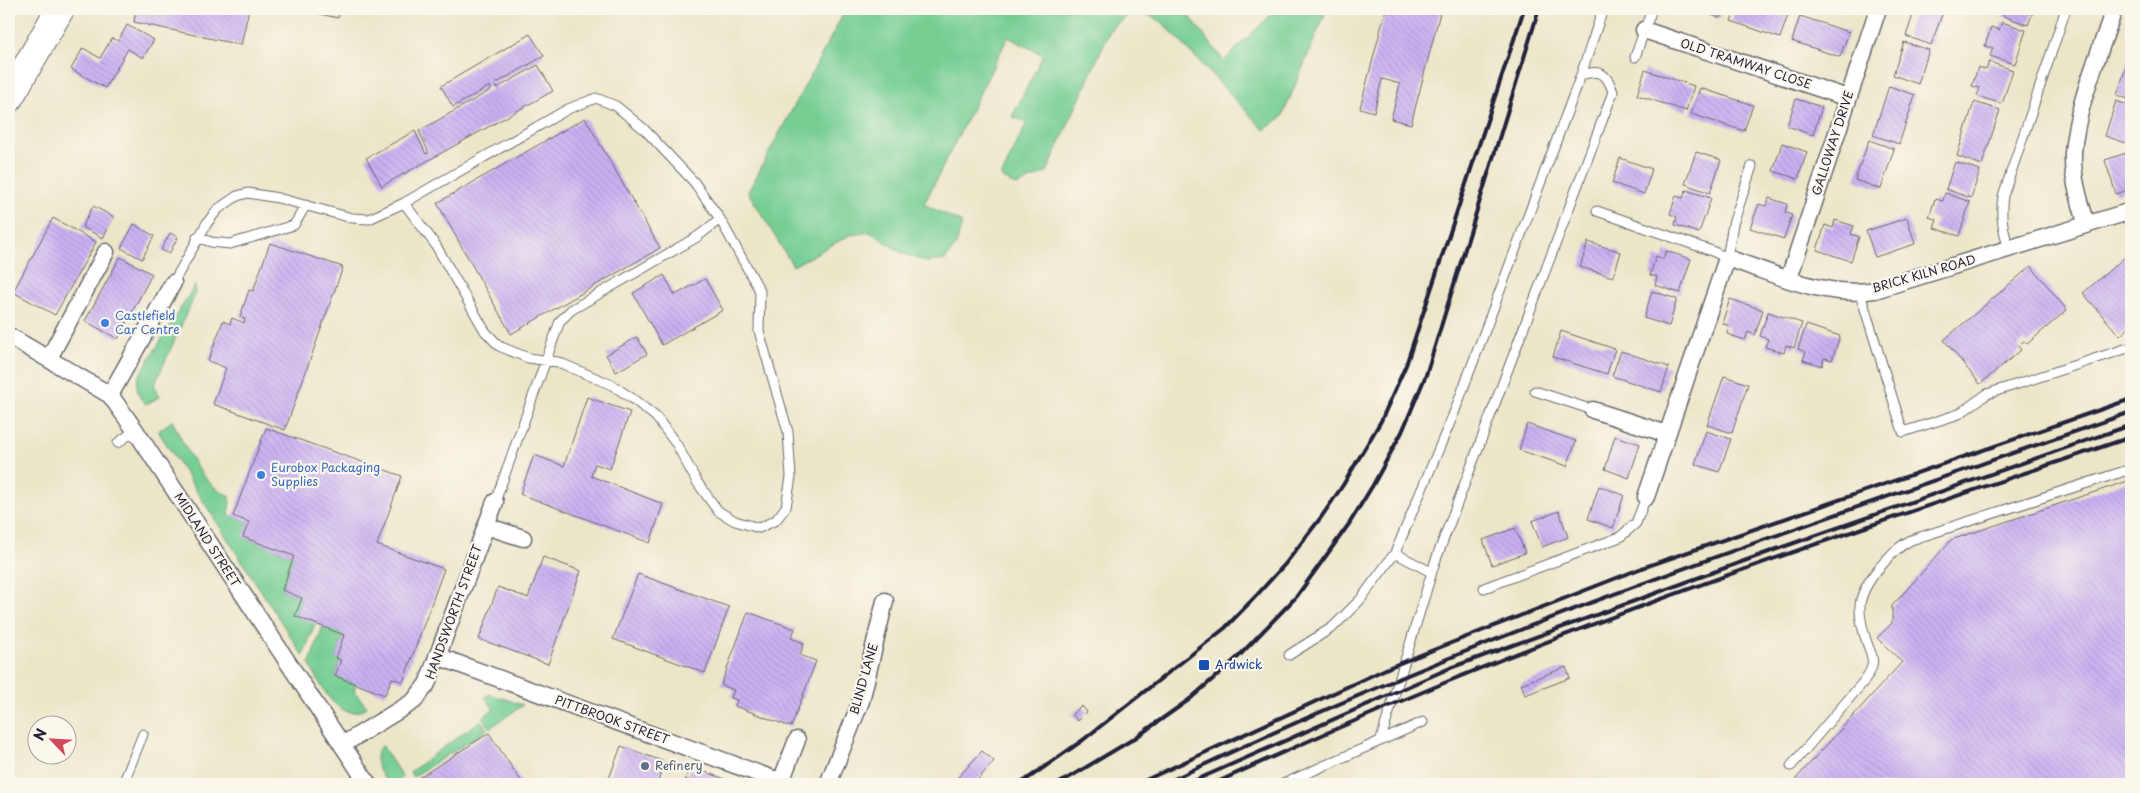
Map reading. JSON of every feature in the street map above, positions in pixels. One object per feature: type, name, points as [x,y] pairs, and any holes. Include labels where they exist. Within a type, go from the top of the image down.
[{"type":"highway","points":[[9,98],[60,9]]},
{"type":"street","name":"GALLOWAY DRIVE","points":[[1789,278],[1878,9]]},
{"type":"street","points":[[2087,225],[2075,181],[2073,154],[2081,109],[2114,9]]},
{"type":"street","name":"OLD TRAMWAY CLOSE","points":[[1644,30],[1848,98]]},
{"type":"street","name":"BRICK KILN ROAD","points":[[1727,258],[1827,290],[1860,293],[2131,212]]},
{"type":"street","points":[[49,358],[106,252]]},
{"type":"street","points":[[1646,497],[1727,258]]},
{"type":"street","points":[[110,395],[173,284]]},
{"type":"street","name":"MIDLAND STREET","points":[[9,336],[110,395],[368,784]]},
{"type":"street","points":[[1593,410],[1667,434]]},
{"type":"street","name":"HANDSWORTH STREET","points":[[342,745],[414,701],[427,684],[495,502]]},
{"type":"street","points":[[486,526],[522,538]]},
{"type":"street","name":"BLIND LANE","points":[[828,784],[861,700],[885,601]]},
{"type":"street","name":"PITTBROOK STREET","points":[[438,656],[782,783]]},
{"type":"street","points":[[782,783],[797,740]]},
{"type":"lane","points":[[1290,655],[1333,627],[1360,600],[1394,553],[1454,413],[1581,75],[1603,9]]},
{"type":"lane","points":[[1635,58],[1652,9]]},
{"type":"lane","points":[[2009,249],[2002,225],[2001,210],[2003,196],[2066,9]]},
{"type":"lane","points":[[1381,739],[1432,572],[1613,92],[1610,82],[1602,74],[1592,72],[1581,75]]},
{"type":"lane","points":[[173,284],[197,237],[218,209],[237,196],[248,193],[278,198],[352,218],[369,219],[404,203],[568,109],[596,98],[616,106],[644,128],[694,182],[720,219],[760,291],[759,331],[788,432],[791,477],[786,507],[776,520],[758,528],[736,521],[718,510],[697,482],[677,445],[656,417],[612,385],[558,362],[528,358],[500,346],[485,331],[435,244],[404,203]]},
{"type":"lane","points":[[1597,211],[1727,258],[1733,224],[1752,166]]},
{"type":"lane","points":[[197,237],[210,242],[230,244],[294,226],[306,205]]},
{"type":"lane","points":[[495,502],[544,360],[560,321],[571,310],[697,237],[720,219]]},
{"type":"lane","points":[[1860,293],[1903,432],[1959,414],[1987,394],[2131,347]]},
{"type":"lane","points":[[1536,391],[1593,410]]},
{"type":"lane","points":[[118,443],[135,430]]},
{"type":"lane","points":[[1791,766],[1865,680],[1872,667],[1873,658],[1862,628],[1860,600],[1866,583],[1896,550],[1911,540],[2131,469]]},
{"type":"lane","points":[[1484,588],[1620,537],[1636,523],[1646,497]]},
{"type":"lane","points":[[1394,553],[1432,572]]},
{"type":"lane","points":[[1283,784],[1423,722]]},
{"type":"lane","points":[[123,784],[143,734]]},
{"type":"green space","points":[[846,9],[1184,9],[1224,61],[1277,9],[1327,9],[1282,117],[1264,130],[1161,21],[1135,10],[1111,28],[1047,172],[1016,186],[1001,177],[1027,122],[1012,117],[1043,55],[1008,37],[924,204],[962,223],[956,245],[945,260],[927,262],[902,253],[870,232],[850,235],[793,266],[748,192]]},
{"type":"green space","points":[[195,285],[195,295],[154,386],[160,397],[146,404],[138,392],[139,376]]},
{"type":"green space","points":[[172,421],[202,475],[220,491],[230,496],[229,515],[249,522],[244,537],[294,556],[282,590],[302,598],[295,616],[315,623],[303,656],[158,431]]},
{"type":"green space","points":[[323,626],[344,635],[336,658],[341,660],[335,676],[356,684],[354,691],[367,707],[362,710],[356,712],[348,711],[340,708],[333,702],[309,664]]},
{"type":"green space","points":[[490,694],[523,705],[490,728],[483,717],[494,709],[485,697]]},
{"type":"green space","points":[[481,720],[487,730],[413,777],[410,772]]},
{"type":"green space","points":[[382,745],[402,777],[399,781],[401,784],[388,784],[379,770],[376,755]]},
{"type":"building","points":[[136,9],[249,9],[241,45],[134,22]]},
{"type":"building","points":[[298,9],[340,9],[338,18]]},
{"type":"building","points":[[1386,9],[1441,9],[1411,124],[1391,119],[1400,84],[1382,79],[1374,112],[1360,108]]},
{"type":"building","points":[[1694,9],[1723,9],[1720,18]]},
{"type":"building","points":[[1736,9],[1777,9],[1789,12],[1780,38],[1731,21]]},
{"type":"building","points":[[1915,9],[1944,9],[1931,45],[1906,36]]},
{"type":"building","points":[[2005,9],[2034,9],[2028,25],[2003,16]]},
{"type":"building","points":[[1800,16],[1849,32],[1840,57],[1792,41]]},
{"type":"building","points":[[2002,22],[2026,30],[2015,64],[1990,56],[1993,48],[1985,46],[1991,27],[1999,30]]},
{"type":"building","points":[[127,25],[154,40],[143,58],[128,49],[105,88],[71,69],[83,48],[100,58],[112,38],[118,41]]},
{"type":"building","points":[[530,34],[544,56],[495,84],[497,88],[538,65],[553,91],[382,186],[366,158],[415,131],[426,154],[429,153],[419,131],[491,90],[490,86],[453,107],[441,86]]},
{"type":"building","points":[[1904,42],[1929,50],[1918,84],[1893,75]]},
{"type":"building","points":[[2128,61],[2131,62],[2131,100],[2117,95]]},
{"type":"building","points":[[1989,62],[2013,70],[2002,104],[1977,96],[1980,88],[1972,86],[1978,67],[1986,70]]},
{"type":"building","points":[[1645,70],[1694,86],[1686,111],[1637,95]]},
{"type":"building","points":[[1889,86],[1915,95],[1899,144],[1873,135]]},
{"type":"building","points":[[1700,88],[1753,105],[1744,131],[1691,114]]},
{"type":"building","points":[[1796,99],[1822,107],[1813,135],[1787,126]]},
{"type":"building","points":[[2116,101],[2131,106],[2131,137],[2129,144],[2105,136]]},
{"type":"building","points":[[1974,102],[2000,110],[1982,165],[1957,156]]},
{"type":"building","points":[[585,118],[660,248],[511,334],[437,203]]},
{"type":"building","points":[[1869,140],[1894,149],[1881,189],[1855,180]]},
{"type":"building","points":[[1782,143],[1807,152],[1798,179],[1773,171]]},
{"type":"building","points":[[1696,152],[1721,160],[1710,193],[1685,184]]},
{"type":"building","points":[[2129,152],[2131,158],[2131,189],[2116,194],[2105,160]]},
{"type":"building","points":[[1620,158],[1652,169],[1644,194],[1612,183]]},
{"type":"building","points":[[1955,162],[1980,170],[1971,198],[1946,189]]},
{"type":"building","points":[[1686,190],[1711,198],[1699,233],[1675,225],[1677,217],[1670,214],[1676,196],[1683,198]]},
{"type":"building","points":[[1945,193],[1970,202],[1959,236],[1934,228],[1937,220],[1929,217],[1935,199],[1943,201]]},
{"type":"building","points":[[1769,198],[1787,204],[1785,212],[1792,215],[1784,239],[1750,228],[1759,204],[1766,206]]},
{"type":"building","points":[[93,206],[114,217],[103,238],[82,227]]},
{"type":"building","points":[[53,218],[96,242],[55,315],[13,292]]},
{"type":"building","points":[[1907,218],[1915,244],[1875,257],[1866,231]]},
{"type":"building","points":[[1835,220],[1854,226],[1851,234],[1859,237],[1851,261],[1817,250],[1825,225],[1833,228]]},
{"type":"building","points":[[134,224],[154,236],[142,259],[121,248]]},
{"type":"building","points":[[170,233],[178,237],[169,254],[161,250]]},
{"type":"building","points":[[1588,242],[1621,252],[1613,277],[1580,267]]},
{"type":"building","points":[[270,243],[343,267],[285,430],[213,404],[226,368],[208,361],[223,321],[230,324],[232,318],[244,323],[245,319],[240,317],[249,290],[253,291]]},
{"type":"building","points":[[1666,251],[1691,259],[1680,293],[1655,285],[1657,277],[1650,275],[1656,256],[1663,259]]},
{"type":"building","points":[[2131,252],[2131,326],[2120,336],[2083,293]]},
{"type":"building","points":[[120,257],[152,274],[118,339],[85,321]]},
{"type":"building","points":[[2031,266],[2067,310],[2027,344],[2024,341],[2021,343],[2018,346],[2021,350],[1980,384],[1944,340]]},
{"type":"building","points":[[664,275],[675,295],[705,279],[723,310],[662,345],[633,293]]},
{"type":"building","points":[[1652,291],[1677,299],[1669,326],[1644,318]]},
{"type":"building","points":[[1730,299],[1763,310],[1755,335],[1748,332],[1745,340],[1727,334],[1729,326],[1722,323]]},
{"type":"building","points":[[1768,312],[1802,323],[1794,348],[1786,345],[1784,353],[1765,347],[1768,339],[1760,336]]},
{"type":"building","points":[[1806,325],[1840,336],[1832,360],[1824,358],[1822,366],[1803,360],[1806,352],[1798,349]]},
{"type":"building","points":[[1561,331],[1615,349],[1607,374],[1553,357]]},
{"type":"building","points":[[637,337],[647,354],[616,372],[606,355]]},
{"type":"building","points":[[1621,351],[1669,367],[1661,392],[1612,376]]},
{"type":"building","points":[[1724,376],[1748,384],[1732,433],[1707,425]]},
{"type":"building","points":[[587,397],[630,412],[610,469],[595,464],[591,476],[663,504],[650,543],[520,494],[534,455],[564,466]]},
{"type":"building","points":[[1527,424],[1576,441],[1567,466],[1519,450]]},
{"type":"building","points":[[266,428],[402,476],[377,545],[444,569],[403,682],[392,678],[385,695],[335,676],[341,660],[336,658],[344,635],[295,616],[302,598],[282,590],[294,556],[243,537],[249,522],[233,516]]},
{"type":"building","points":[[1706,431],[1731,439],[1719,472],[1695,464]]},
{"type":"building","points":[[1615,436],[1640,444],[1629,478],[1605,469]]},
{"type":"building","points":[[2131,480],[2131,784],[1791,784],[1902,662],[1877,638],[1892,623],[1892,606],[1951,540]]},
{"type":"building","points":[[1599,486],[1624,495],[1613,528],[1588,519]]},
{"type":"building","points":[[1559,511],[1568,537],[1542,547],[1532,521]]},
{"type":"building","points":[[1515,528],[1525,553],[1492,565],[1483,540]]},
{"type":"building","points":[[543,557],[581,571],[548,664],[479,639],[498,587],[528,598]]},
{"type":"building","points":[[638,574],[729,607],[705,673],[613,639]]},
{"type":"building","points":[[748,612],[795,629],[791,638],[804,643],[800,655],[816,661],[791,727],[735,706],[737,700],[731,698],[734,690],[721,685]]},
{"type":"building","points":[[1566,667],[1570,678],[1525,695],[1521,684]]},
{"type":"building","points":[[1082,706],[1087,712],[1078,721],[1072,714]]},
{"type":"building","points":[[489,733],[523,784],[409,784]]},
{"type":"building","points":[[621,746],[665,762],[657,784],[607,784]]},
{"type":"building","points":[[982,751],[994,761],[974,784],[952,784]]},
{"type":"building","points":[[691,767],[739,784],[691,784],[692,782],[685,779]]},
{"type":"railway","points":[[1020,784],[1083,740],[1225,628],[1286,563],[1343,485],[1381,421],[1406,365],[1524,9]]},
{"type":"railway","points":[[1058,784],[1135,738],[1190,699],[1238,657],[1297,596],[1349,524],[1402,432],[1426,375],[1539,9]]},
{"type":"railway","points":[[1137,784],[1390,667],[1642,568],[2131,399]]},
{"type":"railway","points":[[1164,784],[1282,729],[1401,678],[1521,630],[1764,540],[2131,412]]},
{"type":"railway","points":[[1187,784],[1450,668],[1777,549],[2131,425]]},
{"type":"railway","points":[[1213,784],[1397,703],[1585,627],[1818,543],[2131,437]]},
{"type":"place","name":"Castlefield Car Centre","points":[[105,323]]},
{"type":"place","name":"Eurobox Packaging Supplies","points":[[261,475]]},
{"type":"place","name":"Ardwick","points":[[1204,665]]},
{"type":"place","name":"Refinery","points":[[645,766]]}]
